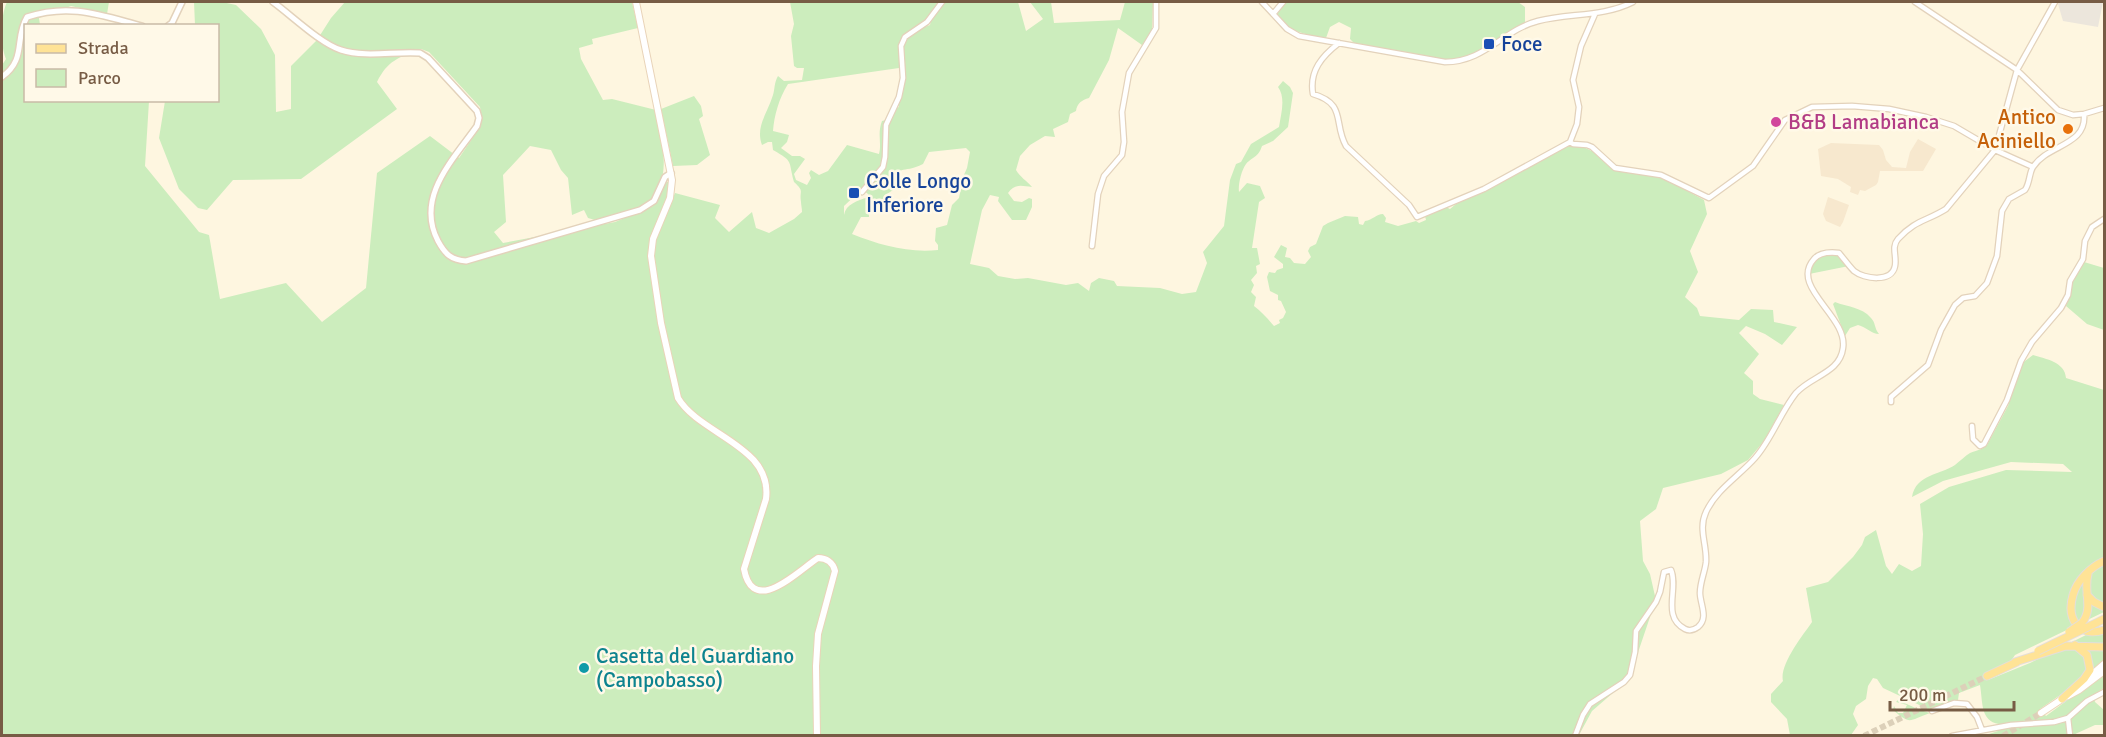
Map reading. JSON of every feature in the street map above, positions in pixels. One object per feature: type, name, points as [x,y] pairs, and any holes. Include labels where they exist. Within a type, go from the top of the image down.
[{"type":"main road","points":[[636,2],[671,173],[671,194],[652,239],[651,256],[661,323],[676,394],[683,407],[755,460],[766,480],[767,494],[764,506],[745,561],[746,579],[752,586],[770,590],[780,586],[818,558],[827,560],[834,567],[835,577],[818,634],[817,735]]},
{"type":"main road","points":[[2104,561],[2088,572],[2073,595],[2074,621],[2080,629],[2086,633],[2104,630]]},
{"type":"main road","points":[[2038,651],[2082,623],[2088,612],[2085,583],[2088,572]]},
{"type":"main road","points":[[2087,596],[2102,606]]},
{"type":"main road","points":[[1987,676],[2104,619]]},
{"type":"main road","points":[[2015,662],[2054,648],[2075,645],[2104,647]]},
{"type":"main road","points":[[2062,699],[2087,675],[2090,663],[2087,655],[2075,645]]},
{"type":"main road","points":[[2062,699],[2104,664]]},
{"type":"main road","points":[[2041,713],[2079,690],[2104,671]]},
{"type":"street","points":[[171,24],[182,2]]},
{"type":"street","points":[[273,2],[324,41],[340,50],[360,53],[420,53],[428,58],[477,111],[479,118],[477,126],[436,184],[430,201],[433,231],[443,250],[454,260],[466,261],[640,210],[654,201],[665,177],[671,173]]},
{"type":"street","points":[[862,192],[883,167],[886,125],[899,97],[903,78],[901,46],[905,37],[927,22],[942,2]]},
{"type":"street","points":[[1092,246],[1098,194],[1104,176],[1122,154],[1124,142],[1122,112],[1129,73],[1156,28],[1156,2]]},
{"type":"street","points":[[1262,2],[1287,29],[1299,36],[1446,62],[1462,62],[1495,46],[1521,28],[1538,21],[1595,14],[1618,9],[1633,2]]},
{"type":"street","points":[[1273,14],[1283,2]]},
{"type":"street","points":[[1915,2],[2017,70],[2058,110],[2073,115],[2104,108]]},
{"type":"street","points":[[1575,735],[1590,704],[1624,682],[1630,675],[1635,652],[1636,631],[1656,602],[1664,572],[1671,570],[1673,576],[1674,587],[1671,603],[1673,615],[1685,629],[1693,630],[1700,626],[1704,614],[1700,592],[1706,560],[1702,530],[1706,513],[1714,498],[1760,451],[1797,392],[1812,380],[1834,368],[1839,362],[1844,344],[1842,336],[1831,313],[1815,296],[1808,279],[1809,268],[1814,258],[1823,253],[1839,253],[1857,273],[1877,278],[1887,276],[1894,269],[1894,245],[1897,240],[1915,223],[1946,209],[1995,150],[2017,70],[2055,2]]},
{"type":"street","points":[[2,77],[18,59],[23,26],[27,17],[71,9],[134,24]]},
{"type":"street","points":[[1339,43],[1317,64],[1312,77],[1313,94],[1327,101],[1337,111],[1346,146],[1409,205],[1417,217],[1484,189],[1570,142],[1577,124],[1579,107],[1573,80],[1581,46],[1595,14]]},
{"type":"street","points":[[1570,142],[1592,147],[1615,168],[1661,175],[1708,198],[1753,166],[1785,120],[1812,107],[1852,106],[1889,109],[1954,126],[1995,150],[2033,167]]},
{"type":"street","points":[[1891,402],[1891,397],[1921,372],[1931,359],[1941,330],[1955,305],[1963,298],[1975,296],[1987,283],[1997,256],[2002,211],[2009,199],[2025,189],[2033,167],[2049,151],[2077,138],[2085,122],[2084,114]]},
{"type":"street","points":[[1972,426],[1973,439],[1980,446],[1984,444],[2007,400],[2021,362],[2032,342],[2061,308],[2068,295],[2070,281],[2083,259],[2085,241],[2092,226],[2104,219]]},
{"type":"street","points":[[1952,735],[2011,725],[2054,722],[2068,718],[2086,701],[2104,692]]},
{"type":"street","points":[[1932,711],[1954,703],[1967,704],[1977,717],[1982,730]]},
{"type":"street","points":[[2068,718],[2070,735]]},
{"type":"shaded area","points":[[2059,2],[2103,2],[2098,27],[2063,21]]},
{"type":"shaded area","points":[[1918,139],[1936,149],[1923,171],[1880,171],[1876,185],[1865,191],[1860,190],[1858,195],[1850,192],[1851,187],[1838,179],[1821,176],[1818,149],[1831,143],[1879,145],[1892,167],[1906,168],[1910,152]]},
{"type":"shaded area","points":[[1828,197],[1849,205],[1840,227],[1826,221],[1823,214]]},
{"type":"green space","points":[[7,2],[109,2],[107,14],[71,6],[39,18],[40,24],[24,24],[24,102],[149,102],[145,166],[199,232],[209,235],[220,299],[286,283],[322,322],[366,288],[377,173],[430,136],[459,158],[480,127],[482,119],[480,107],[429,52],[421,49],[390,64],[377,82],[397,109],[301,179],[233,180],[207,210],[198,208],[179,189],[159,138],[165,102],[219,102],[219,24],[195,24],[194,2],[222,2],[236,5],[261,29],[275,55],[276,112],[291,109],[291,66],[317,40],[345,2],[632,2],[638,28],[592,39],[593,44],[579,48],[581,59],[603,100],[612,99],[656,110],[664,163],[659,189],[651,200],[629,212],[595,220],[588,218],[584,210],[572,215],[568,178],[561,170],[551,150],[530,146],[503,175],[506,222],[494,232],[503,243],[615,222],[653,206],[667,182],[669,182],[666,214],[675,193],[720,205],[715,218],[729,232],[752,212],[756,228],[769,233],[794,219],[802,212],[801,190],[794,182],[787,160],[773,150],[772,142],[762,145],[760,138],[763,120],[778,76],[784,81],[802,80],[804,68],[794,66],[791,36],[794,24],[790,2],[939,2],[926,19],[900,43],[899,68],[788,84],[774,119],[773,131],[789,135],[787,142],[781,148],[792,156],[805,159],[794,174],[796,180],[807,185],[811,178],[809,173],[811,170],[819,175],[828,171],[847,145],[879,154],[882,121],[890,119],[899,107],[898,103],[904,89],[904,45],[917,30],[930,25],[931,19],[943,2],[1018,2],[1026,31],[1043,19],[1030,2],[1051,2],[1054,23],[1120,20],[1125,2],[1153,2],[1152,32],[1142,45],[1118,28],[1109,60],[1089,98],[1082,101],[1076,111],[1070,114],[1068,122],[1053,129],[1055,137],[1045,136],[1030,145],[1020,156],[1016,170],[1032,187],[1016,186],[1008,193],[1014,201],[1022,202],[1029,198],[1032,199],[1032,207],[1026,220],[1012,220],[998,201],[999,197],[990,195],[982,210],[970,264],[989,268],[998,276],[1015,279],[1028,278],[1066,285],[1078,283],[1089,291],[1091,283],[1099,278],[1114,281],[1117,286],[1160,288],[1182,294],[1196,292],[1207,263],[1203,252],[1224,226],[1230,180],[1236,164],[1241,162],[1251,144],[1279,127],[1282,101],[1278,87],[1283,81],[1293,93],[1288,127],[1273,141],[1262,146],[1257,155],[1246,164],[1239,182],[1239,192],[1247,183],[1260,186],[1265,198],[1259,202],[1252,248],[1257,248],[1260,264],[1256,266],[1257,273],[1251,280],[1254,285],[1251,292],[1256,297],[1254,306],[1274,326],[1280,323],[1279,320],[1286,312],[1281,301],[1278,300],[1278,295],[1270,291],[1267,277],[1269,272],[1275,273],[1283,268],[1283,264],[1274,257],[1281,245],[1287,248],[1285,257],[1290,258],[1294,263],[1305,264],[1311,257],[1308,251],[1310,247],[1316,244],[1323,226],[1328,223],[1345,216],[1358,217],[1359,224],[1363,225],[1365,221],[1383,214],[1386,218],[1385,222],[1398,226],[1416,221],[1419,223],[1426,220],[1425,216],[1444,206],[1450,209],[1566,146],[1581,146],[1594,152],[1612,168],[1660,176],[1704,200],[1707,214],[1690,251],[1698,272],[1685,297],[1697,308],[1700,316],[1739,320],[1751,309],[1773,310],[1774,322],[1797,327],[1782,345],[1746,326],[1739,333],[1759,354],[1744,373],[1753,381],[1753,394],[1760,399],[1784,405],[1764,441],[1748,460],[1721,474],[1663,488],[1656,509],[1640,521],[1643,561],[1650,574],[1655,596],[1650,617],[1629,679],[1592,711],[1579,735],[2,736],[2,65],[6,59],[3,46],[3,15]],"holes":[[[966,148],[970,152],[967,168],[959,186],[961,188],[959,198],[952,205],[947,225],[936,228],[935,241],[938,250],[894,247],[852,234],[861,217],[869,217],[866,207],[881,205],[887,194],[893,190],[896,175],[899,172],[923,164],[929,152]],[[862,189],[868,197],[850,206],[844,215],[844,206]]]},
{"type":"green space","points":[[1285,2],[1518,2],[1525,7],[1525,23],[1469,57],[1446,61],[1355,44],[1350,39],[1351,28],[1339,22],[1330,27],[1326,38],[1298,32],[1286,25],[1277,14]]},
{"type":"green space","points":[[694,96],[701,106],[703,116],[699,119],[710,155],[697,165],[673,166],[661,109]]},
{"type":"green space","points":[[1825,254],[1839,255],[1849,266],[1809,274],[1816,259]]},
{"type":"green space","points":[[2084,262],[2104,268],[2104,330],[2087,324],[2066,306],[2071,283]]},
{"type":"green space","points":[[1835,302],[1859,309],[1867,314],[1873,320],[1879,334],[1858,325],[1850,328],[1845,336],[1833,304]]},
{"type":"green space","points":[[2033,355],[2059,365],[2066,378],[2104,390],[2104,612],[2015,655],[2011,661],[1985,675],[1988,680],[2030,663],[2104,626],[2104,661],[2099,668],[2040,709],[2046,716],[2104,673],[2104,688],[2093,695],[2095,702],[2104,710],[2104,725],[2095,725],[2073,735],[1986,735],[1998,731],[1999,724],[1985,715],[1980,685],[1959,693],[1958,700],[1928,709],[1883,688],[1877,679],[1873,678],[1868,686],[1866,699],[1856,706],[1853,714],[1858,725],[1851,735],[1790,735],[1787,719],[1771,702],[1771,694],[1783,681],[1788,659],[1812,622],[1806,588],[1828,582],[1853,557],[1865,537],[1876,530],[1886,566],[1892,574],[1899,564],[1912,571],[1921,566],[1923,534],[1920,504],[1949,487],[2006,470],[2072,472],[2063,464],[2011,462],[1943,481],[1912,497],[1914,489],[1923,479],[1955,465],[1970,453],[1987,445],[2008,406],[2021,364]]},
{"type":"green space","points":[[1898,700],[1930,713],[1907,720],[1893,710],[1894,706],[1898,713],[1903,713],[1907,705],[1896,702]]},
{"type":"tunnel","points":[[1864,736],[1987,676]]},
{"type":"tunnel","points":[[2003,736],[2041,713]]},
{"type":"place","name":"Foce","points":[[1489,44]]},
{"type":"place","name":"B&B Lamabianca","points":[[1776,122]]},
{"type":"place","name":"Antico Aciniello","points":[[2068,129]]},
{"type":"place","name":"Colle Longo Inferiore","points":[[854,193]]},
{"type":"place","name":"Casetta del Guardiano (Campobasso)","points":[[584,668]]}]
